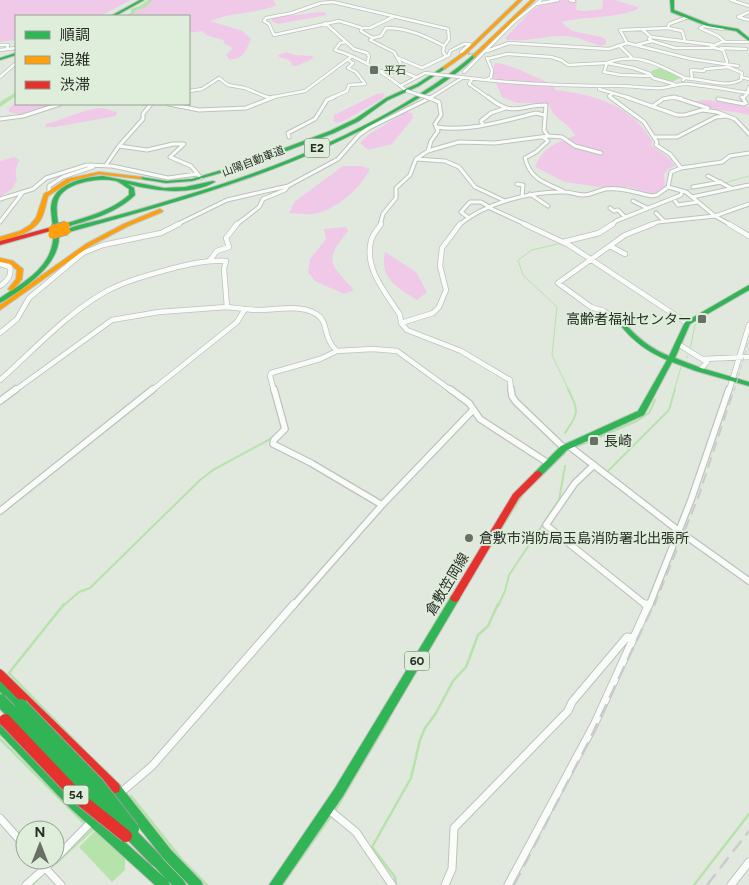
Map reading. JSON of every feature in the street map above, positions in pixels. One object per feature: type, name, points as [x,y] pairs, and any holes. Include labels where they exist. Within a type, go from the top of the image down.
[{"type":"main road","points":[[115,15],[142,0]]},
{"type":"main road","points":[[0,239],[20,233],[38,221],[48,192],[69,180],[99,174],[117,174],[166,182],[199,176],[250,163],[332,132],[357,120],[403,89],[427,80],[448,66],[520,0]]},
{"type":"main road","points":[[672,0],[672,11],[708,25],[741,32],[749,41]]},
{"type":"main road","name":"山陽自動車道","points":[[67,228],[191,195],[288,160],[364,126],[419,96],[468,61],[532,1]]},
{"type":"main road","name":"山陽自動車道","points":[[67,228],[157,202],[239,175],[320,143],[373,118],[414,95],[462,61],[532,1]]},
{"type":"main road","points":[[0,58],[15,50]]},
{"type":"main road","points":[[0,307],[75,253],[116,230],[288,160]]},
{"type":"main road","points":[[0,300],[35,274],[51,255],[57,239],[53,205],[57,195],[68,186],[86,179],[106,177],[120,178],[149,188],[176,189],[201,185],[239,175]]},
{"type":"main road","points":[[0,248],[52,232],[67,228],[104,213],[123,204],[131,195],[130,187],[120,181],[99,179],[76,184],[64,192],[57,204],[62,234],[56,255],[38,275],[0,307]]},
{"type":"main road","points":[[0,243],[52,232]]},
{"type":"main road","points":[[0,262],[15,264],[20,272],[16,282],[0,300]]},
{"type":"main road","points":[[687,323],[749,287]]},
{"type":"main road","name":"倉敷笠岡線","points":[[275,885],[332,812],[516,496],[548,463],[567,447],[641,413],[671,359],[687,323]]},
{"type":"main road","points":[[623,325],[626,332],[656,352],[671,359],[702,364],[749,384]]},
{"type":"main road","points":[[0,674],[120,793],[167,854],[197,885]]},
{"type":"main road","name":"54","points":[[0,685],[98,784],[157,861],[180,885]]},
{"type":"main road","points":[[0,700],[157,861]]},
{"type":"main road","points":[[2,720],[89,824],[164,885]]},
{"type":"main road","name":"54","points":[[2,720],[81,800],[157,861]]},
{"type":"street","points":[[464,72],[514,22],[532,1],[541,0]]},
{"type":"street","points":[[532,1],[558,0]]},
{"type":"street","points":[[570,0],[574,2]]},
{"type":"street","points":[[731,0],[749,6]]},
{"type":"street","points":[[393,17],[370,28],[362,28],[344,22],[324,23],[274,35],[268,24],[264,21],[266,18],[290,14],[316,3],[345,4],[393,17],[437,24],[448,29],[449,39],[444,46],[443,52],[446,56]]},
{"type":"street","points":[[744,4],[742,8],[749,11]]},
{"type":"street","points":[[749,11],[738,17],[749,20]]},
{"type":"street","points":[[668,28],[668,24],[688,17]]},
{"type":"street","points":[[324,23],[354,49],[367,53],[369,56],[366,64]]},
{"type":"street","points":[[725,42],[718,36],[700,28],[704,26],[741,32]]},
{"type":"street","points":[[362,28],[361,31],[373,38],[380,36],[386,28],[399,28],[426,36],[444,46]]},
{"type":"street","points":[[685,41],[682,31],[668,28],[619,31],[627,42],[636,46],[690,59],[738,66]]},
{"type":"street","points":[[643,30],[651,37],[720,48],[746,49]]},
{"type":"street","points":[[651,37],[649,39],[652,41]]},
{"type":"street","points":[[373,38],[370,40],[394,52],[406,73]]},
{"type":"street","points":[[636,46],[652,41],[676,48],[749,41]]},
{"type":"street","points":[[346,42],[340,43],[335,50],[352,56],[377,70],[403,89],[430,98],[440,104],[441,115],[435,124],[438,131],[431,141],[428,151]]},
{"type":"street","points":[[486,51],[510,43],[604,49],[620,46],[627,42],[643,43]]},
{"type":"street","points":[[398,58],[422,68],[446,56],[460,46],[470,44],[460,52]]},
{"type":"street","points":[[0,45],[8,45],[7,49],[15,50]]},
{"type":"street","points":[[620,46],[633,58]]},
{"type":"street","points":[[720,48],[725,52],[726,65]]},
{"type":"street","points":[[0,50],[15,50]]},
{"type":"street","points":[[486,51],[492,70],[490,77],[486,80]]},
{"type":"street","points":[[487,59],[507,54],[551,57],[561,60],[568,65],[606,63],[633,68],[651,76]]},
{"type":"street","points":[[175,105],[199,110],[248,107],[269,98],[305,91],[352,56]]},
{"type":"street","points":[[289,137],[288,133],[315,119],[328,100],[347,90],[349,85],[365,84],[356,72],[348,68],[353,63],[348,60],[352,56]]},
{"type":"street","points":[[606,63],[612,60],[633,58],[660,64],[685,78],[707,80],[719,86],[748,93]]},
{"type":"street","points":[[606,63],[604,72],[625,76],[629,74],[651,76],[674,84],[719,86],[733,84],[741,80],[742,73],[726,65],[710,67],[704,69],[704,71],[691,70],[692,79]]},
{"type":"street","points":[[0,77],[15,64]]},
{"type":"street","points":[[377,70],[406,73],[416,77]]},
{"type":"street","points":[[403,89],[416,77],[425,73],[512,84],[539,83],[591,88],[622,86],[663,88],[685,78]]},
{"type":"street","points":[[0,332],[17,319],[29,298],[83,253],[103,246],[161,233],[227,200],[288,186],[338,159],[359,135],[369,128],[430,98],[461,77]]},
{"type":"street","points":[[741,77],[749,79]]},
{"type":"street","points":[[190,92],[202,89],[219,78],[226,80],[228,85],[245,88],[269,98]]},
{"type":"street","points":[[472,79],[469,84],[476,87],[488,99],[506,108],[523,110],[546,105],[544,130],[548,136]]},
{"type":"street","points":[[748,93],[749,87]]},
{"type":"street","points":[[591,88],[621,95],[681,116],[702,110],[710,110]]},
{"type":"street","points":[[718,99],[744,104],[746,103],[742,96],[748,93]]},
{"type":"street","points":[[612,94],[609,96],[644,122],[657,142],[656,145],[670,154],[681,168]]},
{"type":"street","points":[[653,106],[664,98],[672,97],[730,116],[749,126]]},
{"type":"street","points":[[0,119],[16,118],[43,112],[58,105]]},
{"type":"street","points":[[48,192],[49,186],[63,177],[86,169],[106,165],[118,146],[143,119],[143,114],[150,105]]},
{"type":"street","points":[[483,125],[481,121],[491,113],[506,108]]},
{"type":"street","points":[[436,127],[462,129],[536,113],[544,116]]},
{"type":"street","points":[[654,137],[677,137],[716,118],[730,116]]},
{"type":"street","points":[[741,123],[749,134]]},
{"type":"street","points":[[601,153],[573,147],[562,137],[548,136],[511,142],[459,142],[428,151],[416,160],[410,175],[396,188],[396,198],[383,214],[382,222],[370,244],[374,274],[400,315],[401,323],[407,330],[461,351],[510,380],[512,396],[516,402],[567,447],[594,465],[679,531],[749,581]]},
{"type":"street","points":[[543,137],[548,141],[536,152],[525,158],[526,167],[537,182],[566,192],[584,195],[606,189],[621,189],[652,196],[657,195],[668,187],[671,172],[681,168],[722,162],[730,156],[749,153]]},
{"type":"street","points":[[118,146],[147,150],[172,144],[184,144],[170,157],[186,162],[192,166],[199,176]]},
{"type":"street","points":[[416,160],[445,161],[459,167],[475,187],[505,201]]},
{"type":"street","points":[[0,199],[33,188],[46,178],[87,165],[106,165],[168,178],[199,176]]},
{"type":"street","points":[[708,176],[732,188]]},
{"type":"street","points":[[693,187],[723,182]]},
{"type":"street","points":[[517,184],[523,185],[522,194]]},
{"type":"street","points":[[692,197],[749,185]]},
{"type":"street","points":[[210,260],[217,252],[229,247],[226,238],[239,220],[259,207],[263,199],[285,190],[288,186]]},
{"type":"street","points":[[668,187],[684,192],[714,216],[749,236]]},
{"type":"street","points":[[514,189],[522,194]]},
{"type":"street","points":[[0,222],[24,192]]},
{"type":"street","points":[[401,323],[433,313],[439,307],[446,290],[440,266],[442,248],[460,224],[522,194],[558,194],[566,192]]},
{"type":"street","points":[[564,243],[599,233],[612,226],[616,221],[681,195],[684,192]]},
{"type":"street","points":[[530,194],[548,206]]},
{"type":"street","points":[[633,201],[647,208]]},
{"type":"street","points":[[674,201],[678,204],[698,202]]},
{"type":"street","points":[[469,218],[461,210],[470,202],[481,202],[564,243],[687,323]]},
{"type":"street","points":[[623,325],[604,311],[591,307],[558,283],[625,235],[664,220],[714,216],[749,204]]},
{"type":"street","points":[[628,207],[635,213]]},
{"type":"street","points":[[610,208],[614,211],[618,210],[625,217]]},
{"type":"street","points":[[656,213],[664,220]]},
{"type":"street","points":[[610,246],[625,254]]},
{"type":"street","points":[[0,380],[52,332],[106,292],[157,272],[193,262],[226,261],[224,270],[227,307]]},
{"type":"street","points":[[0,262],[10,267],[11,272],[9,279],[0,286]]},
{"type":"street","points":[[0,401],[110,322],[159,312],[227,307],[245,310],[288,309],[310,312],[320,316],[323,320],[326,339],[329,345],[337,351]]},
{"type":"street","points":[[0,511],[237,322],[245,310]]},
{"type":"street","points":[[508,885],[606,698],[634,638],[679,531],[706,459],[749,325]]},
{"type":"street","points":[[678,344],[702,364],[749,357]]},
{"type":"street","points":[[382,505],[338,477],[294,453],[282,452],[273,444],[274,440],[285,429],[270,376],[271,373],[320,359],[337,351],[374,349],[397,351],[469,403],[480,419],[548,463]]},
{"type":"street","points":[[65,848],[120,793],[152,766],[382,505],[473,410]]},
{"type":"street","points":[[594,465],[575,483],[546,525],[647,606]]},
{"type":"street","points":[[445,885],[452,869],[454,828],[568,711],[572,702],[616,648],[627,637],[634,638]]},
{"type":"street","points":[[332,812],[356,832],[392,885]]},
{"type":"street","points":[[0,818],[15,835]]},
{"type":"street","points":[[732,885],[749,862]]},
{"type":"street","points":[[26,885],[43,870]]},
{"type":"street","points":[[47,870],[61,885]]},
{"type":"shaded area","points":[[0,0],[131,0],[102,15],[15,15],[15,40],[0,42]]},
{"type":"shaded area","points":[[151,0],[273,0],[276,4],[267,9],[210,21],[243,31],[251,39],[243,54],[234,59],[229,59],[226,55],[233,48],[225,44],[223,40],[206,35],[202,31],[190,33],[190,15],[127,15]]},
{"type":"shaded area","points":[[550,0],[577,0],[576,10],[585,11],[602,9],[603,0],[615,0],[638,7],[638,9],[610,16],[561,22],[572,31],[602,37],[606,40],[606,44],[601,46],[567,36],[507,40],[506,37],[532,10]]},
{"type":"shaded area","points":[[325,12],[327,15],[278,24],[271,21],[273,18]]},
{"type":"shaded area","points":[[287,52],[295,55],[312,56],[314,58],[293,66],[289,60],[278,55]]},
{"type":"shaded area","points":[[495,63],[515,68],[554,85],[555,90],[584,95],[611,104],[634,119],[652,141],[651,145],[670,159],[675,166],[668,169],[664,174],[665,188],[653,194],[629,187],[600,187],[565,182],[535,167],[541,155],[551,147],[562,140],[575,136],[573,131],[554,114],[547,103],[517,103],[502,97],[492,74]]},
{"type":"shaded area","points":[[660,68],[683,77],[671,82],[655,78],[651,71]]},
{"type":"shaded area","points":[[384,93],[383,98],[344,121],[337,123],[333,121],[334,115],[377,94]]},
{"type":"shaded area","points":[[708,100],[749,107],[749,115],[714,109],[695,101]]},
{"type":"shaded area","points":[[15,104],[50,105],[20,114],[9,112],[9,108]]},
{"type":"shaded area","points":[[102,108],[117,112],[116,116],[55,127],[45,127],[46,124],[81,112]]},
{"type":"shaded area","points":[[406,112],[412,113],[413,118],[392,144],[368,150],[360,143],[368,135]]},
{"type":"shaded area","points":[[14,157],[20,160],[16,170],[17,180],[12,189],[0,197],[0,161]]},
{"type":"shaded area","points":[[343,166],[361,166],[370,169],[366,177],[346,198],[330,209],[313,214],[289,213],[294,202]]},
{"type":"shaded area","points":[[346,227],[348,231],[340,241],[333,256],[335,268],[354,290],[344,294],[315,281],[308,272],[310,259],[326,239],[324,229]]},
{"type":"shaded area","points":[[385,252],[416,272],[427,292],[417,300],[397,287],[387,276],[384,261]]},
{"type":"shaded area","points":[[96,830],[125,857],[125,870],[112,882],[79,847]]},
{"type":"waterway","points":[[130,15],[133,10],[142,7],[151,0]]},
{"type":"waterway","points":[[0,105],[15,95]]},
{"type":"waterway","points":[[681,196],[685,190],[717,185],[749,176]]},
{"type":"waterway","points":[[605,231],[619,221]]},
{"type":"waterway","points":[[562,243],[532,250],[518,260],[523,275],[557,307],[552,355],[569,391]]},
{"type":"waterway","points":[[238,323],[247,310]]},
{"type":"waterway","points":[[690,349],[695,325],[707,318]]},
{"type":"waterway","points":[[674,391],[681,367]]},
{"type":"waterway","points":[[565,433],[573,421],[576,412],[576,407],[568,389]]},
{"type":"waterway","points":[[607,472],[669,410],[675,389]]},
{"type":"waterway","points":[[578,446],[637,421],[649,413],[655,400]]},
{"type":"waterway","points":[[63,606],[79,592],[90,588],[200,480],[213,470],[272,438]]},
{"type":"waterway","points":[[529,488],[565,453]]},
{"type":"waterway","points":[[498,606],[505,591],[509,575],[559,500],[565,466]]},
{"type":"waterway","points":[[491,545],[523,494]]},
{"type":"waterway","points":[[64,604],[9,673],[83,749]]},
{"type":"waterway","points":[[396,885],[395,877],[372,847],[411,778],[420,740],[425,728],[436,713],[453,681],[466,667],[478,635],[488,626],[498,604]]},
{"type":"waterway","points":[[334,812],[389,719]]},
{"type":"waterway","points":[[0,739],[85,824]]},
{"type":"waterway","points":[[131,796],[183,861],[207,885]]},
{"type":"waterway","points":[[694,885],[749,814]]},
{"type":"waterway","points":[[282,885],[331,816]]},
{"type":"waterway","points":[[65,855],[92,830]]},
{"type":"waterway","points":[[32,885],[37,880]]},
{"type":"tunnel","points":[[461,53],[483,55]]},
{"type":"railway","points":[[734,391],[749,340]]},
{"type":"railway","points":[[654,606],[699,495],[734,389]]},
{"type":"railway","points":[[514,885],[589,741],[654,604]]},
{"type":"railway","points":[[707,885],[749,831]]},
{"type":"traffic: fast","points":[[115,15],[142,0]]},
{"type":"traffic: fast","points":[[672,0],[672,11],[708,25],[737,30],[749,40]]},
{"type":"traffic: fast","points":[[0,59],[15,54]]},
{"type":"traffic: fast","points":[[67,231],[201,193],[289,162],[331,144],[413,100],[452,74],[474,56]]},
{"type":"traffic: fast","points":[[141,178],[166,182],[192,180],[250,163],[332,132],[357,120],[387,99],[418,85],[444,68]]},
{"type":"traffic: fast","points":[[0,301],[37,274],[49,260],[56,240],[55,201],[59,193],[68,186],[94,178],[121,180],[164,190],[199,186],[213,182]]},
{"type":"traffic: fast","points":[[66,225],[101,214],[125,201],[132,195],[131,188],[121,181]]},
{"type":"traffic: fast","points":[[538,474],[564,448],[641,413],[671,359],[687,323],[749,287]]},
{"type":"traffic: fast","points":[[623,325],[633,337],[663,356],[698,369],[749,384]]},
{"type":"traffic: fast","points":[[275,885],[339,792],[455,598]]},
{"type":"traffic: fast","points":[[0,685],[21,705]]},
{"type":"traffic: fast","points":[[0,700],[157,861]]},
{"type":"traffic: fast","points":[[21,705],[98,784],[133,829]]},
{"type":"traffic: fast","points":[[0,727],[72,802],[164,885]]},
{"type":"traffic: fast","points":[[115,788],[167,854],[197,885]]},
{"type":"traffic: fast","points":[[157,861],[180,885]]},
{"type":"traffic: slow","points":[[444,68],[465,53],[520,0]]},
{"type":"traffic: slow","points":[[474,56],[533,0]]},
{"type":"traffic: slow","points":[[0,239],[22,232],[32,226],[39,218],[46,195],[69,180],[99,173],[141,178]]},
{"type":"traffic: slow","points":[[0,308],[88,245],[126,225],[160,211]]},
{"type":"traffic: slow","points":[[52,229],[66,225]]},
{"type":"traffic: slow","points":[[52,235],[67,231]]},
{"type":"traffic: slow","points":[[0,260],[11,262],[20,269],[19,279],[11,289]]},
{"type":"traffic: jam","points":[[0,243],[52,229]]},
{"type":"traffic: jam","points":[[455,598],[516,496],[538,474]]},
{"type":"traffic: jam","points":[[0,674],[115,788]]},
{"type":"traffic: jam","points":[[5,720],[81,800],[126,836]]},
{"type":"place","name":"平石","points":[[374,70]]},
{"type":"place","name":"高齢者福祉センター","points":[[702,319]]},
{"type":"place","name":"長崎","points":[[594,441]]},
{"type":"place","name":"倉敷市消防局玉島消防署北出張所","points":[[469,538]]}]
